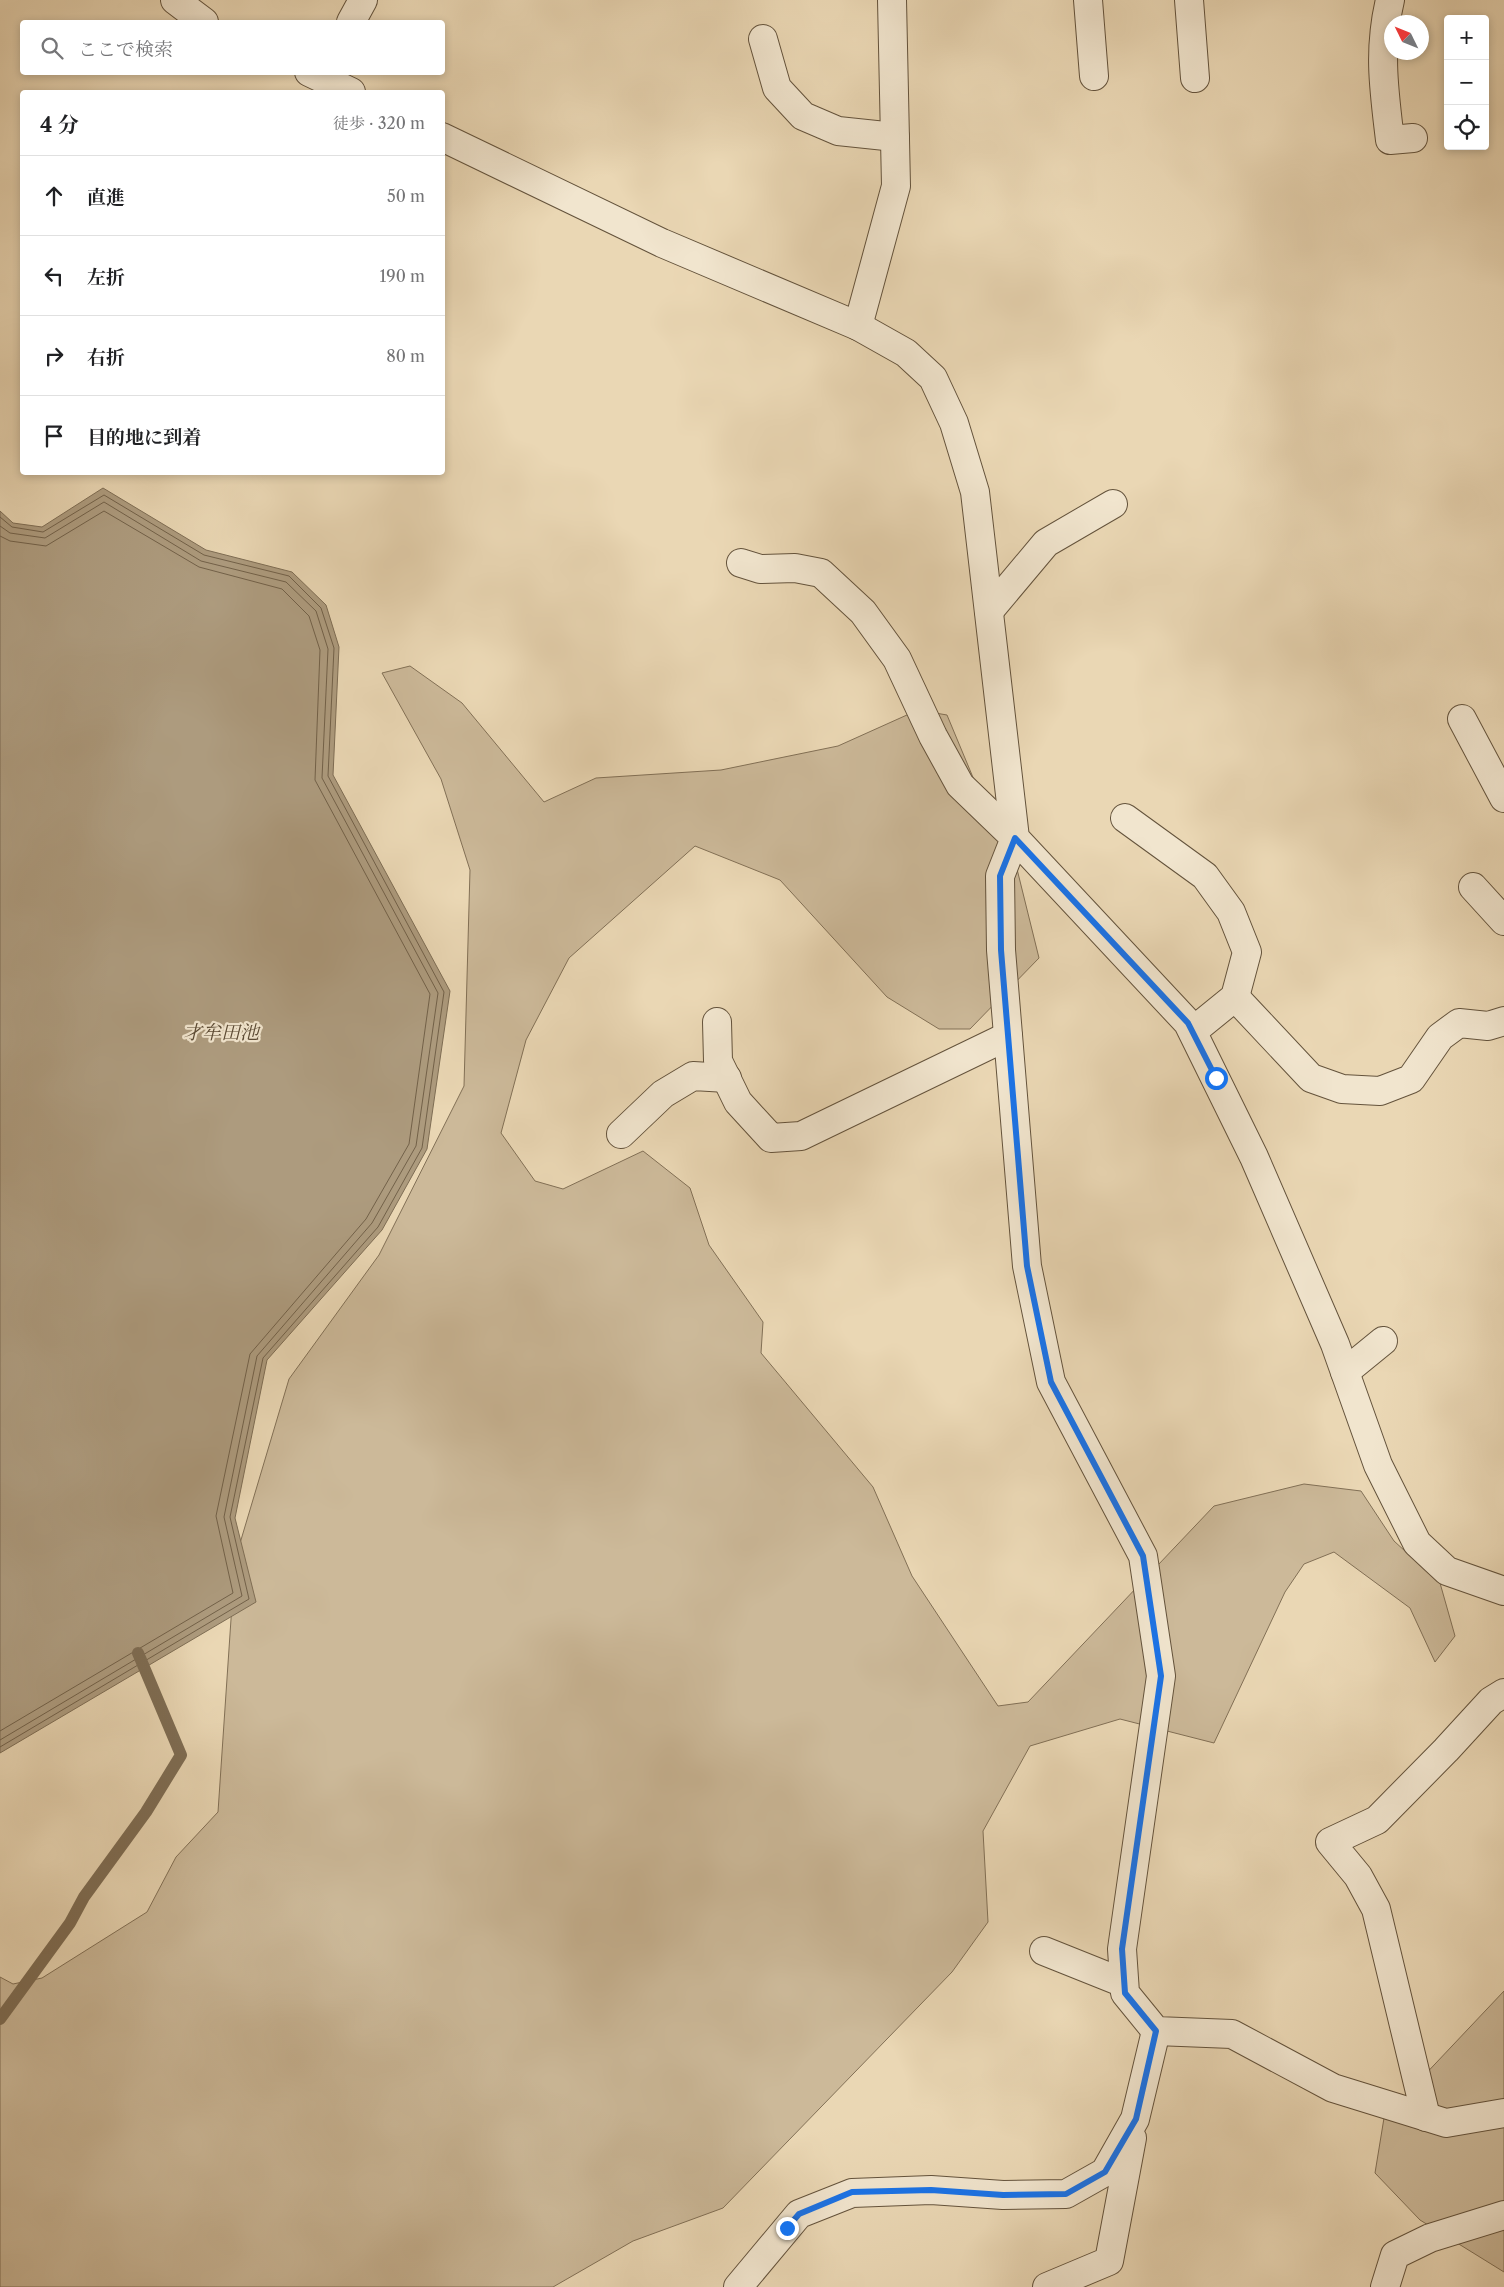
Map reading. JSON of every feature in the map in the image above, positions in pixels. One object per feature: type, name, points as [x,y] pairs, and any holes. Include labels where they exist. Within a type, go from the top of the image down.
[{"type":"street","points":[[175,0],[201,20]]},
{"type":"street","points":[[352,20],[363,0]]},
{"type":"street","points":[[858,326],[896,186],[892,0]]},
{"type":"street","points":[[1088,0],[1094,76]]},
{"type":"street","points":[[1189,0],[1195,78]]},
{"type":"street","points":[[1390,0],[1386,17],[1382,68],[1390,140],[1413,138]]},
{"type":"street","points":[[763,39],[777,88],[803,116],[838,131],[895,137]]},
{"type":"street","points":[[321,75],[347,90]]},
{"type":"street","points":[[445,138],[662,243],[858,326],[906,353],[933,378],[954,423],[975,492],[1015,838],[1000,876],[1001,950],[1027,1266],[1051,1382],[1143,1556],[1161,1676],[1122,1949],[1125,1993],[1156,2031],[1232,2034],[1333,2088],[1446,2123],[1504,2114]]},
{"type":"street","points":[[989,611],[1046,543],[1113,504]]},
{"type":"street","points":[[741,563],[760,570],[795,568],[821,573],[863,612],[897,659],[933,736],[960,785],[1015,838],[1188,1023],[1254,1157],[1335,1344],[1378,1465],[1416,1543],[1447,1571],[1504,1591]]},
{"type":"street","points":[[1462,718],[1504,798]]},
{"type":"street","points":[[1125,818],[1205,876],[1231,912],[1247,952],[1235,997],[1193,1031]]},
{"type":"street","points":[[1473,888],[1504,921]]},
{"type":"street","points":[[1235,997],[1312,1078],[1342,1089],[1380,1091],[1411,1078],[1440,1037],[1459,1023],[1488,1026],[1504,1021]]},
{"type":"street","points":[[718,1022],[718,1061],[738,1102],[771,1138],[801,1136],[1008,1036]]},
{"type":"street","points":[[621,1134],[663,1094],[693,1076],[726,1078]]},
{"type":"street","points":[[1345,1372],[1382,1341]]},
{"type":"street","points":[[1426,2117],[1376,1909],[1358,1876],[1330,1842],[1377,1820],[1446,1750],[1491,1700],[1504,1693]]},
{"type":"street","points":[[1044,1951],[1124,1983]]},
{"type":"street","points":[[1047,2287],[1109,2261],[1136,2119],[1156,2031]]},
{"type":"street","points":[[738,2287],[799,2214],[852,2192],[931,2190],[1003,2195],[1066,2194],[1105,2172],[1136,2119]]},
{"type":"street","points":[[1385,2287],[1395,2255],[1430,2238],[1504,2215]]},
{"type":"shaded area","points":[[410,666],[462,703],[544,802],[596,778],[721,770],[838,746],[918,710],[947,715],[982,799],[1017,869],[1039,958],[970,1029],[939,1029],[887,997],[780,880],[695,846],[569,958],[526,1040],[501,1133],[535,1181],[563,1189],[643,1151],[690,1188],[709,1245],[763,1322],[761,1353],[873,1487],[912,1576],[998,1706],[1028,1702],[1214,1506],[1304,1484],[1361,1491],[1394,1541],[1440,1583],[1455,1636],[1435,1662],[1410,1608],[1334,1552],[1304,1564],[1285,1592],[1214,1743],[1120,1719],[1030,1746],[983,1831],[988,1922],[952,1972],[723,2208],[633,2241],[553,2287],[0,2287],[0,1977],[13,1984],[42,1978],[147,1912],[176,1857],[218,1812],[235,1560],[289,1379],[379,1255],[464,1086],[470,870],[441,779],[382,673]]},
{"type":"shaded area","points":[[1504,1991],[1504,2272],[1420,2220],[1375,2173],[1384,2118]]},
{"type":"water","name":"才牟田池","points":[[103,488],[206,550],[292,572],[326,605],[339,647],[333,775],[450,991],[427,1149],[382,1230],[267,1360],[235,1518],[256,1602],[0,1753],[0,511],[13,523],[42,527]]},
{"type":"waterway","points":[[0,2019],[70,1923],[84,1897],[146,1812],[181,1755],[138,1653]]},
{"type":"route","points":[[787,2228],[799,2214],[852,2192],[931,2190],[1003,2195],[1066,2194],[1105,2172],[1136,2119],[1156,2031],[1125,1993],[1122,1949],[1161,1676],[1143,1556],[1051,1382],[1027,1266],[1001,950],[1000,876],[1015,838],[1188,1023],[1216,1078]]}]
